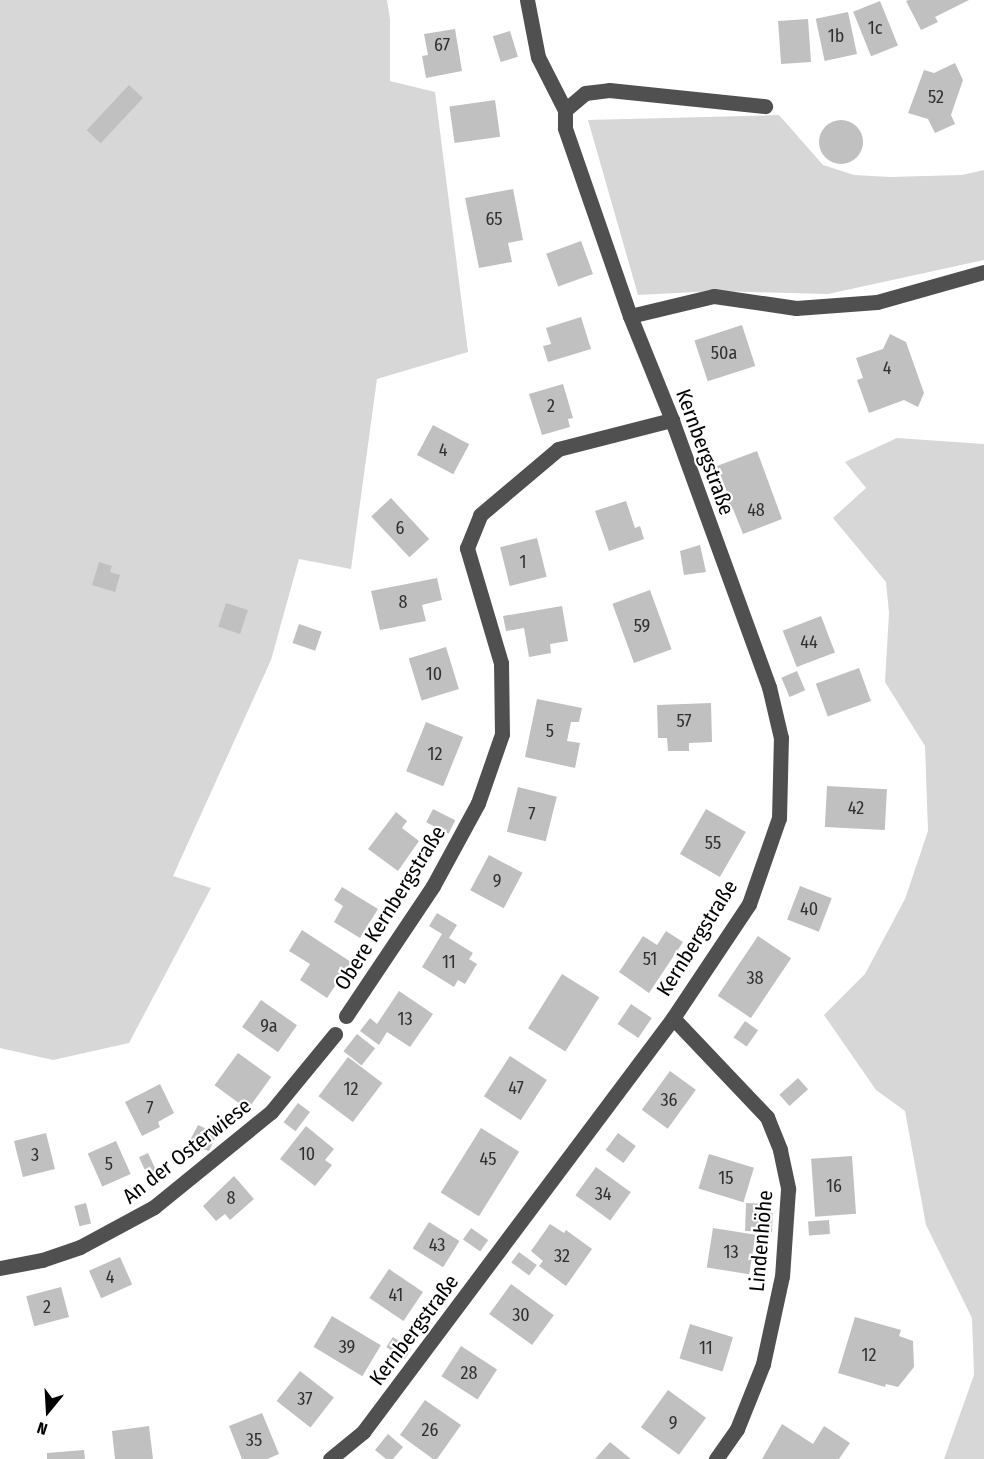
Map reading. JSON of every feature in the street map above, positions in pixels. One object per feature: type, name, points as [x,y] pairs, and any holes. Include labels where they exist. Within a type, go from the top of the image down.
[{"type":"street","name":"Kernbergstraße","points":[[330,1459],[363,1432],[673,1017],[749,904],[779,818],[781,738],[770,687],[672,420],[630,316],[565,128],[565,110],[538,57],[527,0]]},
{"type":"street","points":[[565,110],[585,93],[609,90],[765,106]]},
{"type":"street","points":[[630,316],[714,296],[796,308],[877,302],[984,272]]},
{"type":"street","name":"Obere Kernbergstraße","points":[[346,1016],[433,886],[478,803],[502,734],[501,663],[467,548],[480,515],[558,449],[672,420]]},
{"type":"street","name":"Lindenhöhe","points":[[673,1017],[767,1117],[780,1150],[788,1189],[783,1276],[763,1364],[737,1430],[716,1459]]},
{"type":"street","name":"An der Osterwiese","points":[[0,1268],[42,1260],[80,1246],[154,1207],[271,1112],[335,1034]]},
{"type":"shaded area","points":[[0,0],[387,0],[390,19],[390,81],[435,92],[468,352],[377,379],[351,569],[299,559],[271,660],[173,876],[211,888],[129,1043],[53,1060],[0,1048]]},
{"type":"shaded area","points":[[779,115],[823,165],[854,175],[890,177],[962,175],[984,170],[984,260],[828,294],[715,291],[638,295],[588,120]]},
{"type":"shaded area","points":[[897,438],[984,444],[984,1459],[944,1459],[974,1375],[972,1318],[926,1225],[905,1111],[876,1090],[824,1015],[865,974],[905,899],[928,831],[925,746],[885,682],[889,613],[886,582],[833,518],[866,488],[845,462]]},
{"type":"building","points":[[969,0],[935,17],[938,22],[921,30],[906,1]]},
{"type":"building","points":[[880,1],[898,46],[871,56],[853,12]]},
{"type":"building","points":[[848,12],[857,54],[825,61],[816,19]]},
{"type":"building","points":[[808,19],[811,62],[781,64],[778,21]]},
{"type":"building","points":[[455,29],[462,71],[426,78],[422,56],[428,55],[424,34]]},
{"type":"building","points":[[510,31],[518,57],[501,62],[493,36]]},
{"type":"building","points":[[955,63],[963,80],[951,115],[955,124],[935,133],[928,119],[908,113],[924,70],[934,73]]},
{"type":"building","points":[[129,85],[143,98],[101,143],[87,130]]},
{"type":"building","points":[[495,100],[500,137],[455,143],[449,106]]},
{"type":"building","points":[[841,120],[857,126],[863,142],[857,158],[841,164],[825,158],[819,142],[825,126]]},
{"type":"building","points":[[513,189],[523,240],[508,243],[512,262],[479,268],[465,198]]},
{"type":"building","points":[[581,241],[593,274],[558,287],[546,254]]},
{"type":"building","points":[[581,317],[591,349],[548,362],[543,346],[551,344],[546,328]]},
{"type":"building","points":[[742,325],[755,366],[708,381],[694,340]]},
{"type":"building","points":[[890,334],[906,342],[924,393],[918,407],[904,400],[869,413],[857,380],[863,378],[856,358],[883,349]]},
{"type":"building","points":[[563,384],[573,418],[568,419],[570,427],[542,435],[529,394]]},
{"type":"building","points":[[433,425],[469,444],[453,474],[417,455]]},
{"type":"building","points":[[757,451],[782,519],[743,534],[733,509],[728,511],[722,494],[727,492],[717,466]]},
{"type":"building","points":[[391,498],[429,539],[409,557],[371,516]]},
{"type":"building","points":[[626,501],[635,528],[640,526],[644,539],[609,551],[595,511]]},
{"type":"building","points":[[537,538],[547,577],[510,586],[500,547]]},
{"type":"building","points":[[700,545],[706,572],[684,575],[680,551]]},
{"type":"building","points":[[99,562],[112,566],[110,572],[120,575],[115,592],[92,585]]},
{"type":"building","points":[[437,578],[442,600],[422,605],[426,621],[380,630],[371,591]]},
{"type":"building","points":[[650,590],[672,649],[634,663],[612,604]]},
{"type":"building","points":[[226,603],[248,610],[240,634],[218,627]]},
{"type":"building","points":[[562,606],[568,641],[550,644],[551,653],[529,657],[524,628],[506,631],[503,616]]},
{"type":"building","points":[[821,616],[835,652],[797,667],[783,631]]},
{"type":"building","points":[[299,624],[322,632],[315,651],[292,643]]},
{"type":"building","points":[[446,647],[459,689],[422,700],[409,658]]},
{"type":"building","points":[[859,668],[871,701],[828,717],[816,684]]},
{"type":"building","points":[[797,671],[805,690],[790,697],[781,678]]},
{"type":"building","points":[[537,699],[582,708],[579,722],[571,722],[567,741],[580,743],[575,768],[525,757]]},
{"type":"building","points":[[711,703],[712,742],[689,743],[689,751],[668,751],[667,738],[658,738],[657,705]]},
{"type":"building","points":[[426,722],[463,737],[443,786],[406,771]]},
{"type":"building","points":[[827,786],[887,789],[885,830],[825,827]]},
{"type":"building","points":[[518,787],[557,797],[546,841],[507,832]]},
{"type":"building","points":[[433,809],[455,820],[448,834],[426,822]]},
{"type":"building","points":[[706,809],[746,832],[720,877],[680,854]]},
{"type":"building","points":[[396,812],[407,821],[402,828],[419,841],[398,871],[368,849]]},
{"type":"building","points":[[489,855],[523,873],[504,908],[470,890]]},
{"type":"building","points":[[800,886],[832,898],[819,932],[787,920]]},
{"type":"building","points":[[342,887],[378,909],[360,938],[334,922],[343,906],[334,900]]},
{"type":"building","points":[[437,913],[457,925],[449,938],[473,953],[469,959],[477,964],[465,984],[458,980],[454,987],[422,967],[442,934],[429,926]]},
{"type":"building","points":[[302,930],[351,962],[327,998],[300,980],[310,964],[289,951]]},
{"type":"building","points":[[666,931],[683,942],[649,993],[619,972],[643,936],[657,945]]},
{"type":"building","points":[[758,936],[791,958],[751,1018],[718,996]]},
{"type":"building","points":[[562,974],[599,997],[565,1052],[528,1028]]},
{"type":"building","points":[[399,991],[433,1014],[410,1047],[387,1032],[379,1045],[360,1031],[370,1018],[377,1024]]},
{"type":"building","points":[[261,1000],[297,1025],[278,1052],[242,1027]]},
{"type":"building","points":[[631,1004],[652,1018],[638,1038],[618,1024]]},
{"type":"building","points":[[745,1021],[758,1030],[747,1047],[734,1037]]},
{"type":"building","points":[[357,1034],[375,1048],[362,1065],[343,1051]]},
{"type":"building","points":[[238,1053],[271,1077],[248,1109],[214,1085]]},
{"type":"building","points":[[510,1056],[547,1080],[521,1120],[484,1096]]},
{"type":"building","points":[[348,1057],[382,1083],[353,1122],[319,1096]]},
{"type":"building","points":[[670,1071],[696,1090],[668,1129],[642,1110]]},
{"type":"building","points":[[798,1078],[808,1089],[789,1106],[779,1095]]},
{"type":"building","points":[[160,1084],[174,1113],[158,1122],[160,1127],[142,1136],[125,1102]]},
{"type":"building","points":[[298,1103],[310,1112],[296,1131],[284,1122]]},
{"type":"building","points":[[198,1125],[217,1134],[209,1151],[188,1144]]},
{"type":"building","points":[[306,1126],[334,1149],[325,1160],[332,1165],[315,1186],[280,1159]]},
{"type":"building","points":[[481,1128],[519,1152],[479,1216],[441,1192]]},
{"type":"building","points":[[46,1133],[55,1169],[23,1177],[14,1141]]},
{"type":"building","points":[[618,1133],[636,1146],[623,1163],[606,1150]]},
{"type":"building","points":[[116,1141],[131,1174],[102,1186],[88,1154]]},
{"type":"building","points":[[148,1153],[157,1172],[148,1176],[139,1157]]},
{"type":"building","points":[[709,1154],[754,1168],[743,1202],[698,1188]]},
{"type":"building","points":[[852,1156],[856,1214],[815,1217],[811,1159]]},
{"type":"building","points":[[596,1167],[631,1192],[610,1221],[575,1195]]},
{"type":"building","points":[[234,1176],[254,1199],[230,1220],[225,1214],[216,1221],[203,1206]]},
{"type":"building","points":[[86,1203],[91,1223],[79,1226],[74,1206]]},
{"type":"building","points":[[746,1203],[773,1204],[772,1232],[745,1231]]},
{"type":"building","points":[[829,1220],[830,1234],[809,1235],[808,1221]]},
{"type":"building","points":[[429,1222],[460,1241],[443,1267],[413,1248]]},
{"type":"building","points":[[550,1224],[564,1233],[566,1230],[592,1249],[566,1286],[539,1266],[543,1261],[531,1251]]},
{"type":"building","points":[[471,1228],[488,1240],[480,1252],[463,1239]]},
{"type":"building","points":[[713,1228],[755,1235],[749,1274],[707,1268]]},
{"type":"building","points":[[519,1252],[537,1265],[529,1275],[511,1263]]},
{"type":"building","points":[[120,1257],[132,1284],[101,1298],[89,1271]]},
{"type":"building","points":[[389,1269],[423,1292],[403,1321],[369,1298]]},
{"type":"building","points":[[511,1284],[554,1315],[532,1345],[489,1314]]},
{"type":"building","points":[[61,1287],[69,1317],[34,1326],[26,1296]]},
{"type":"building","points":[[332,1316],[381,1345],[362,1376],[313,1347]]},
{"type":"building","points":[[855,1317],[901,1330],[899,1336],[913,1341],[914,1367],[898,1387],[886,1384],[885,1387],[838,1373]]},
{"type":"building","points":[[690,1324],[733,1337],[723,1372],[679,1358]]},
{"type":"building","points":[[393,1337],[411,1349],[405,1359],[386,1347]]},
{"type":"building","points":[[461,1346],[497,1369],[477,1400],[441,1376]]},
{"type":"building","points":[[300,1371],[334,1397],[310,1427],[277,1401]]},
{"type":"building","points":[[668,1390],[706,1418],[679,1455],[641,1427]]},
{"type":"building","points":[[425,1400],[461,1425],[437,1459],[433,1459],[400,1435]]},
{"type":"building","points":[[262,1413],[279,1454],[267,1459],[242,1459],[229,1426]]},
{"type":"building","points":[[782,1424],[813,1444],[824,1426],[850,1443],[839,1459],[762,1459]]},
{"type":"building","points":[[149,1426],[153,1459],[115,1459],[112,1431]]},
{"type":"building","points":[[388,1434],[403,1447],[393,1459],[386,1459],[375,1450]]},
{"type":"building","points":[[610,1442],[631,1459],[595,1459]]},
{"type":"building","points":[[84,1450],[85,1459],[47,1459],[47,1453]]}]
